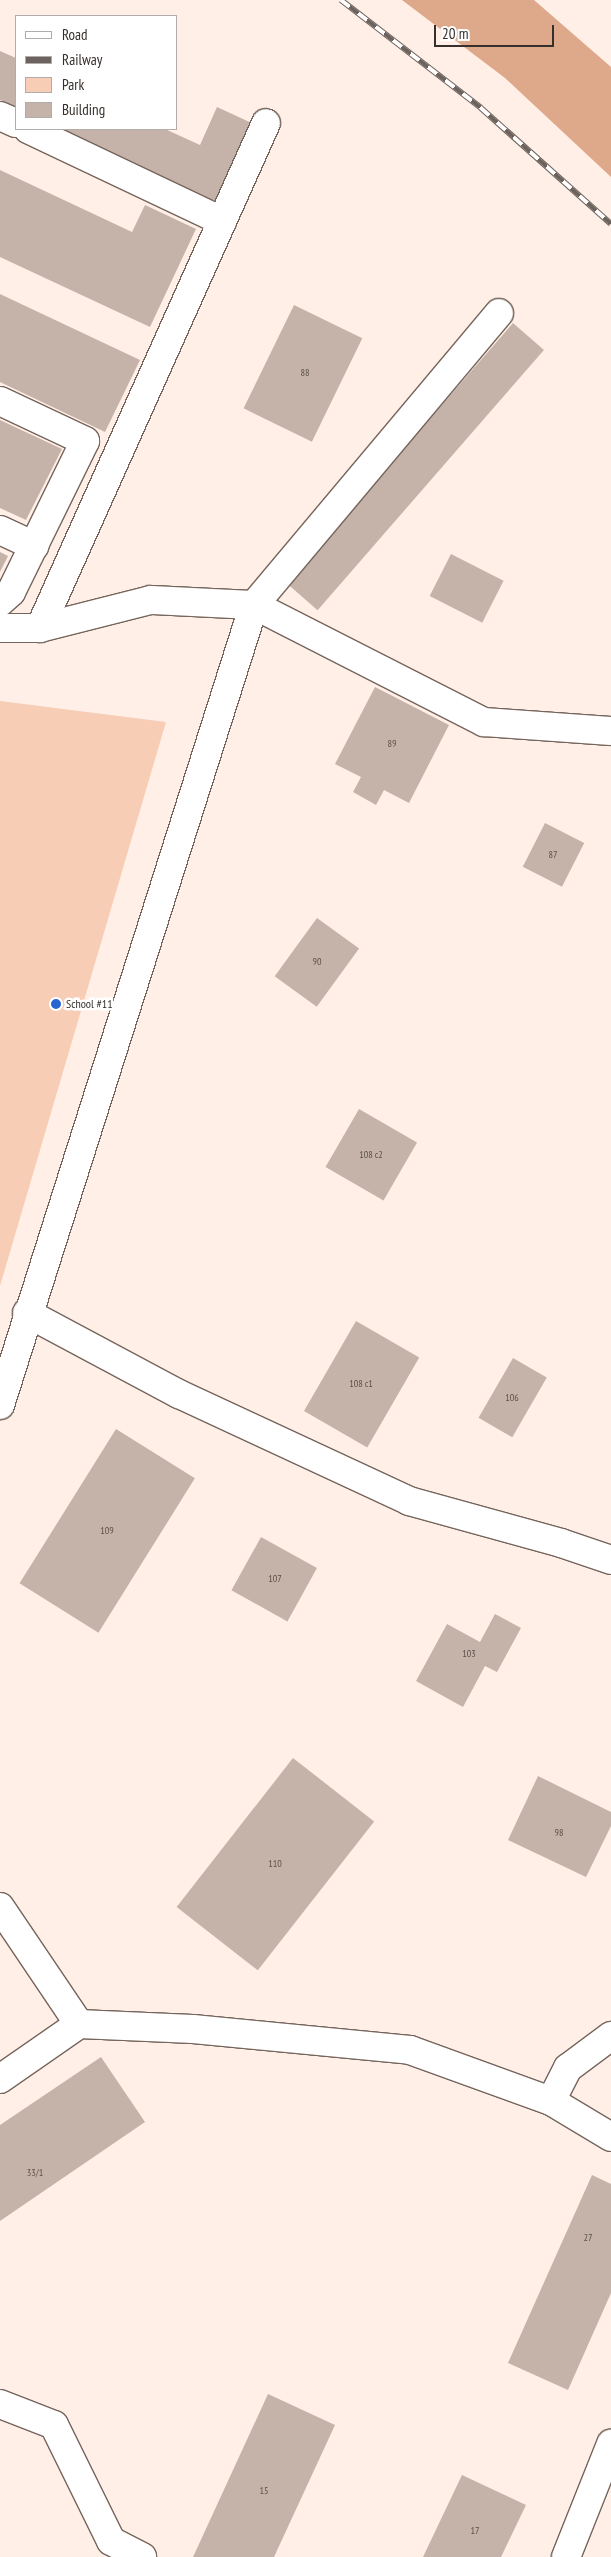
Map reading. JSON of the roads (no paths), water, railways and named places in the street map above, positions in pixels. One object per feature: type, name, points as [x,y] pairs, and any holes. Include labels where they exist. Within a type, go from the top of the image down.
[{"type":"street","points":[[0,116],[15,123]]},
{"type":"street","points":[[40,628],[266,123]]},
{"type":"street","points":[[30,130],[222,221]]},
{"type":"street","points":[[0,1405],[27,1313],[254,605],[499,313]]},
{"type":"street","points":[[0,401],[85,441],[11,592],[0,602]]},
{"type":"street","points":[[0,530],[34,546]]},
{"type":"street","points":[[0,628],[40,628],[151,600],[254,605],[484,722],[611,731]]},
{"type":"street","points":[[27,1313],[179,1394],[409,1501],[561,1543],[611,1560]]},
{"type":"street","points":[[0,1907],[79,2024]]},
{"type":"street","points":[[0,2080],[79,2024],[193,2029],[410,2050],[551,2101],[611,2137]]},
{"type":"street","points":[[551,2101],[568,2068],[611,2036]]},
{"type":"street","points":[[0,2404],[54,2425],[111,2541],[142,2557]]},
{"type":"street","points":[[566,2557],[611,2444]]},
{"type":"railway","points":[[341,0],[481,108],[611,224]]},
{"type":"place","name":"School #11","points":[[56,1004]]}]
